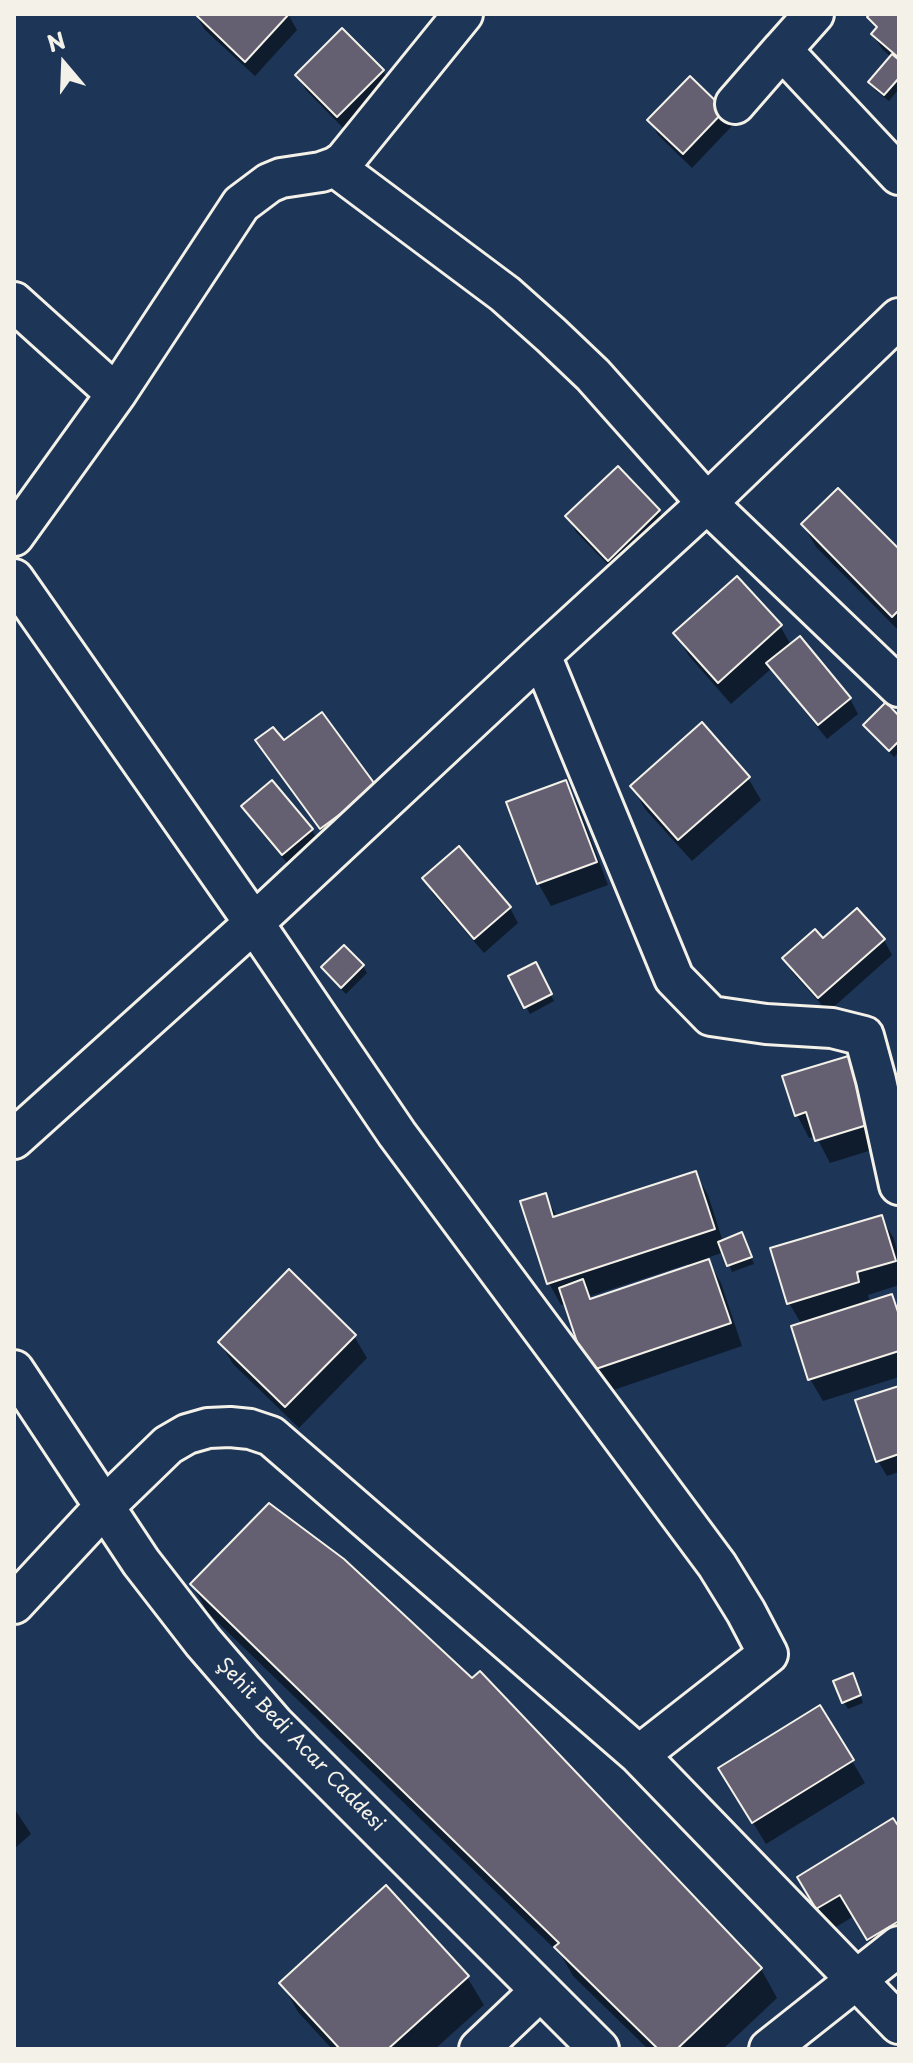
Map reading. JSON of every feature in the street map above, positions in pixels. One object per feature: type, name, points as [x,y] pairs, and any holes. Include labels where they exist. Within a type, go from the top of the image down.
[{"type":"street","points":[[14,536],[116,394],[241,204],[269,183],[281,178],[321,172],[344,161],[463,14]]},
{"type":"street","points":[[735,104],[814,14]]},
{"type":"street","points":[[782,50],[899,175]]},
{"type":"street","points":[[335,167],[505,294],[551,335],[612,396],[707,503],[899,687]]},
{"type":"street","points":[[14,302],[116,394]]},
{"type":"street","points":[[14,1139],[254,923],[707,503],[899,318]]},
{"type":"street","points":[[14,579],[397,1134],[717,1565],[746,1612],[768,1654],[639,1755]]},
{"type":"street","points":[[541,655],[674,978],[711,1016],[766,1024],[832,1028],[864,1036],[899,1185]]},
{"type":"street","name":"Şehit Bedi Acar Caddesi","points":[[14,1370],[141,1562],[203,1642],[274,1724],[599,2049]]},
{"type":"street","points":[[14,1604],[104,1507],[168,1445],[187,1434],[208,1428],[250,1429],[271,1436],[639,1755],[899,2024]]},
{"type":"street","points":[[769,2049],[899,1946]]},
{"type":"street","points":[[479,2049],[540,1991]]},
{"type":"building","points":[[195,14],[289,14],[245,62]]},
{"type":"building","points":[[870,14],[899,14],[899,58],[871,34],[877,27],[867,17]]},
{"type":"building","points":[[342,28],[384,70],[337,117],[295,75]]},
{"type":"building","points":[[892,54],[899,60],[899,78],[884,95],[868,82]]},
{"type":"building","points":[[690,76],[725,110],[683,154],[647,120]]},
{"type":"building","points":[[618,466],[660,510],[608,561],[565,516]]},
{"type":"building","points":[[838,488],[899,549],[899,610],[892,617],[801,524]]},
{"type":"building","points":[[737,576],[782,625],[718,683],[673,633]]},
{"type":"building","points":[[800,636],[851,698],[818,725],[766,663]]},
{"type":"building","points":[[886,702],[899,716],[899,741],[889,751],[863,725]]},
{"type":"building","points":[[322,712],[377,787],[320,829],[255,740],[273,727],[284,740]]},
{"type":"building","points":[[702,722],[750,777],[678,840],[630,786]]},
{"type":"building","points":[[272,780],[313,829],[282,855],[241,806]]},
{"type":"building","points":[[566,780],[597,862],[537,884],[506,802]]},
{"type":"building","points":[[459,846],[511,907],[474,939],[422,878]]},
{"type":"building","points":[[857,908],[885,939],[818,998],[782,958],[815,929],[823,938]]},
{"type":"building","points":[[344,945],[364,965],[341,988],[321,967]]},
{"type":"building","points":[[536,962],[552,994],[524,1008],[508,976]]},
{"type":"building","points":[[855,1054],[877,1122],[815,1141],[806,1112],[795,1116],[782,1076]]},
{"type":"building","points":[[696,1171],[715,1229],[547,1284],[520,1201],[546,1193],[553,1217]]},
{"type":"building","points":[[882,1215],[896,1261],[857,1272],[859,1282],[787,1304],[770,1248]]},
{"type":"building","points":[[742,1232],[752,1257],[727,1266],[718,1242]]},
{"type":"building","points":[[709,1259],[731,1323],[587,1372],[559,1288],[583,1279],[590,1299]]},
{"type":"building","points":[[289,1269],[356,1335],[285,1407],[218,1342]]},
{"type":"building","points":[[892,1294],[899,1315],[899,1351],[808,1380],[791,1326]]},
{"type":"building","points":[[899,1386],[899,1454],[876,1462],[855,1400]]},
{"type":"building","points":[[269,1503],[344,1559],[472,1678],[480,1671],[762,1968],[677,2049],[658,2049],[554,1947],[559,1943],[190,1584]]},
{"type":"building","points":[[853,1673],[861,1695],[842,1703],[833,1681]]},
{"type":"building","points":[[820,1705],[854,1760],[752,1823],[718,1768]]},
{"type":"building","points":[[893,1818],[899,1827],[899,1921],[867,1940],[840,1895],[816,1909],[797,1877]]},
{"type":"building","points":[[386,1885],[469,1976],[388,2049],[340,2049],[279,1983]]}]
